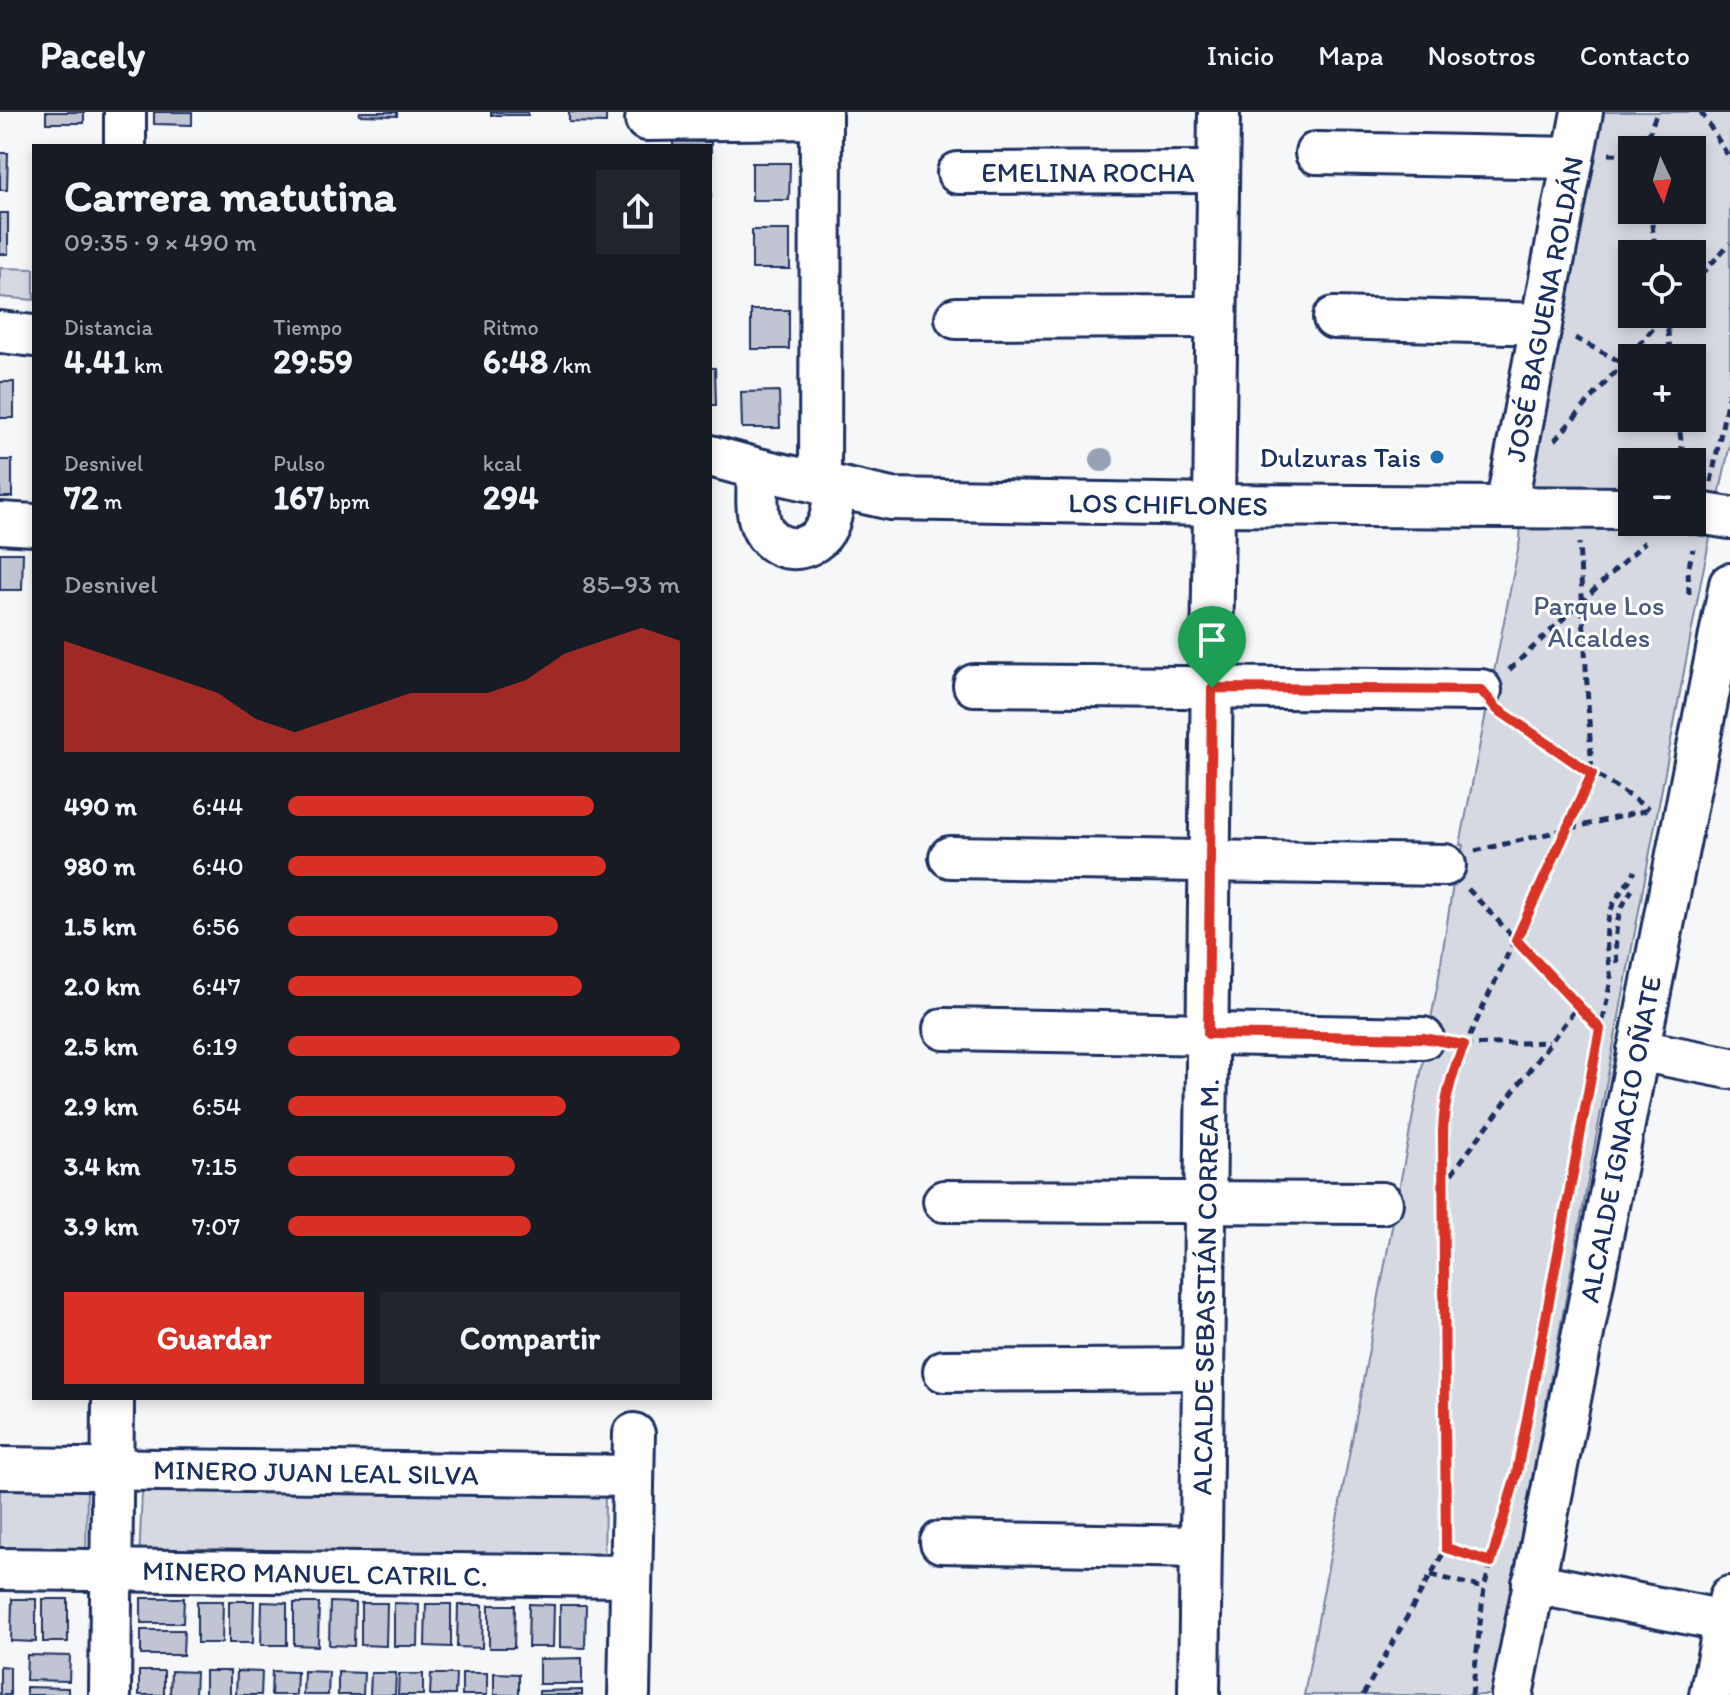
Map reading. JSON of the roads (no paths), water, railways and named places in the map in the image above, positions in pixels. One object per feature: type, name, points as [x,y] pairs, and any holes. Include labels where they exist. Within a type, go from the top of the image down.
[{"type":"street","points":[[125,112],[125,144]]},
{"type":"street","name":"ALCALDE SEBASTIÁN CORREA M.","points":[[1199,1695],[1219,112]]},
{"type":"street","name":"JOSÉ BAGUENA ROLDÁN","points":[[1510,489],[1582,112]]},
{"type":"street","points":[[646,126],[821,115],[827,486],[833,510],[825,530],[809,546],[788,548],[772,541],[760,524],[758,469]]},
{"type":"street","points":[[1316,153],[1573,158]]},
{"type":"street","name":"EMELINA ROCHA","points":[[958,173],[1218,172]]},
{"type":"street","points":[[956,318],[1216,317]]},
{"type":"street","points":[[1334,318],[1541,324]]},
{"type":"street","points":[[0,332],[32,336]]},
{"type":"street","name":"LOS CHIFLONES","points":[[712,457],[827,486],[910,500],[1214,505],[1510,489],[1618,515]]},
{"type":"street","points":[[0,523],[32,525]]},
{"type":"street","name":"ALCALDE IGNACIO OÑATE","points":[[1512,1695],[1730,584]]},
{"type":"street","points":[[974,685],[1481,690]]},
{"type":"street","points":[[950,857],[1445,865]]},
{"type":"street","points":[[944,1029],[1423,1038]]},
{"type":"street","points":[[1638,1050],[1730,1068]]},
{"type":"street","points":[[944,1201],[1382,1203]]},
{"type":"street","points":[[944,1371],[1204,1369]]},
{"type":"street","points":[[110,1695],[113,1403]]},
{"type":"street","points":[[629,1695],[634,1434]]},
{"type":"street","name":"MINERO JUAN LEAL SILVA","points":[[0,1468],[633,1476]]},
{"type":"street","points":[[941,1542],[1201,1547]]},
{"type":"street","name":"MINERO MANUEL CATRIL C.","points":[[0,1569],[631,1576]]},
{"type":"street","points":[[1533,1583],[1728,1613],[1710,1695]]},
{"type":"place","name":"Dulzuras Tais","points":[[1437,457]]},
{"type":"park label","name":"Parque Los Alcaldes","points":[[1599,621]]}]
